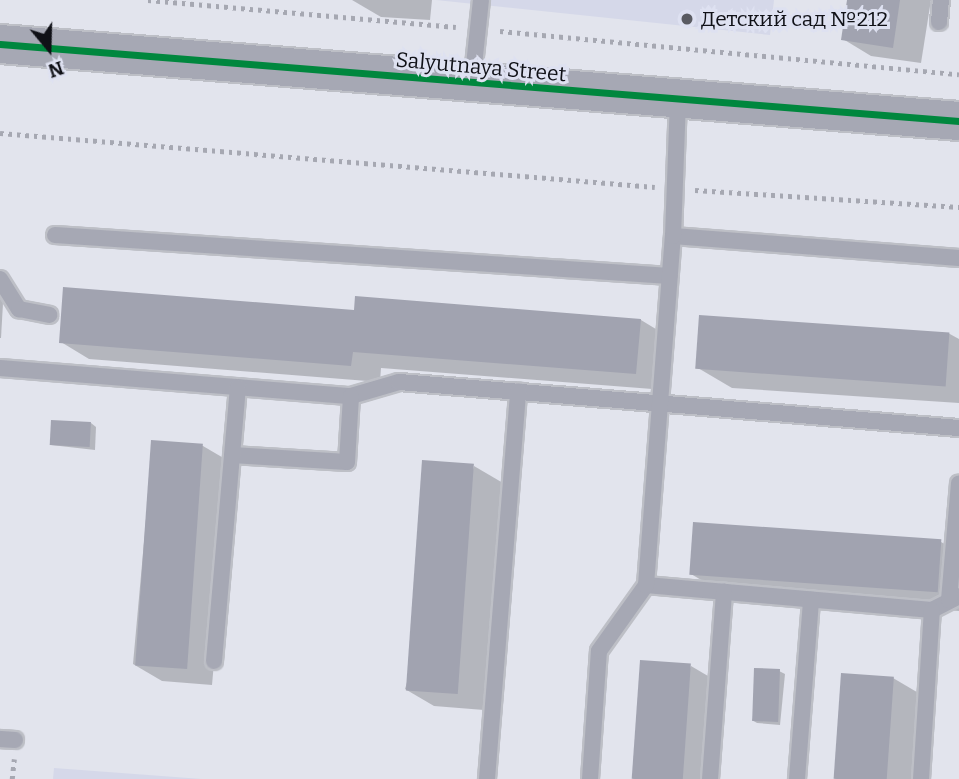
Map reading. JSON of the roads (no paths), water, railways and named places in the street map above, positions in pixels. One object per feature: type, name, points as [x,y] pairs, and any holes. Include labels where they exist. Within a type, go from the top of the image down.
[{"type":"street","name":"Salyutnaya Street","points":[[0,44],[959,121]]},
{"type":"lane","points":[[472,84],[481,0]]},
{"type":"lane","points":[[939,22],[940,0]]},
{"type":"lane","points":[[590,779],[599,651],[646,585],[673,236],[678,100]]},
{"type":"lane","points":[[55,235],[670,276]]},
{"type":"lane","points":[[673,236],[959,258]]},
{"type":"lane","points":[[0,279],[19,309],[49,315]]},
{"type":"lane","points":[[0,369],[351,396],[399,382],[661,401],[959,428]]},
{"type":"lane","points":[[214,661],[238,387]]},
{"type":"lane","points":[[486,779],[518,391]]},
{"type":"lane","points":[[232,455],[346,462],[351,396]]},
{"type":"lane","points":[[646,585],[932,610],[954,598],[959,484]]},
{"type":"lane","points":[[710,779],[724,592]]},
{"type":"lane","points":[[797,779],[811,600]]},
{"type":"lane","points":[[921,779],[932,610]]},
{"type":"place","name":"Детский сад №212","points":[[687,19]]}]
